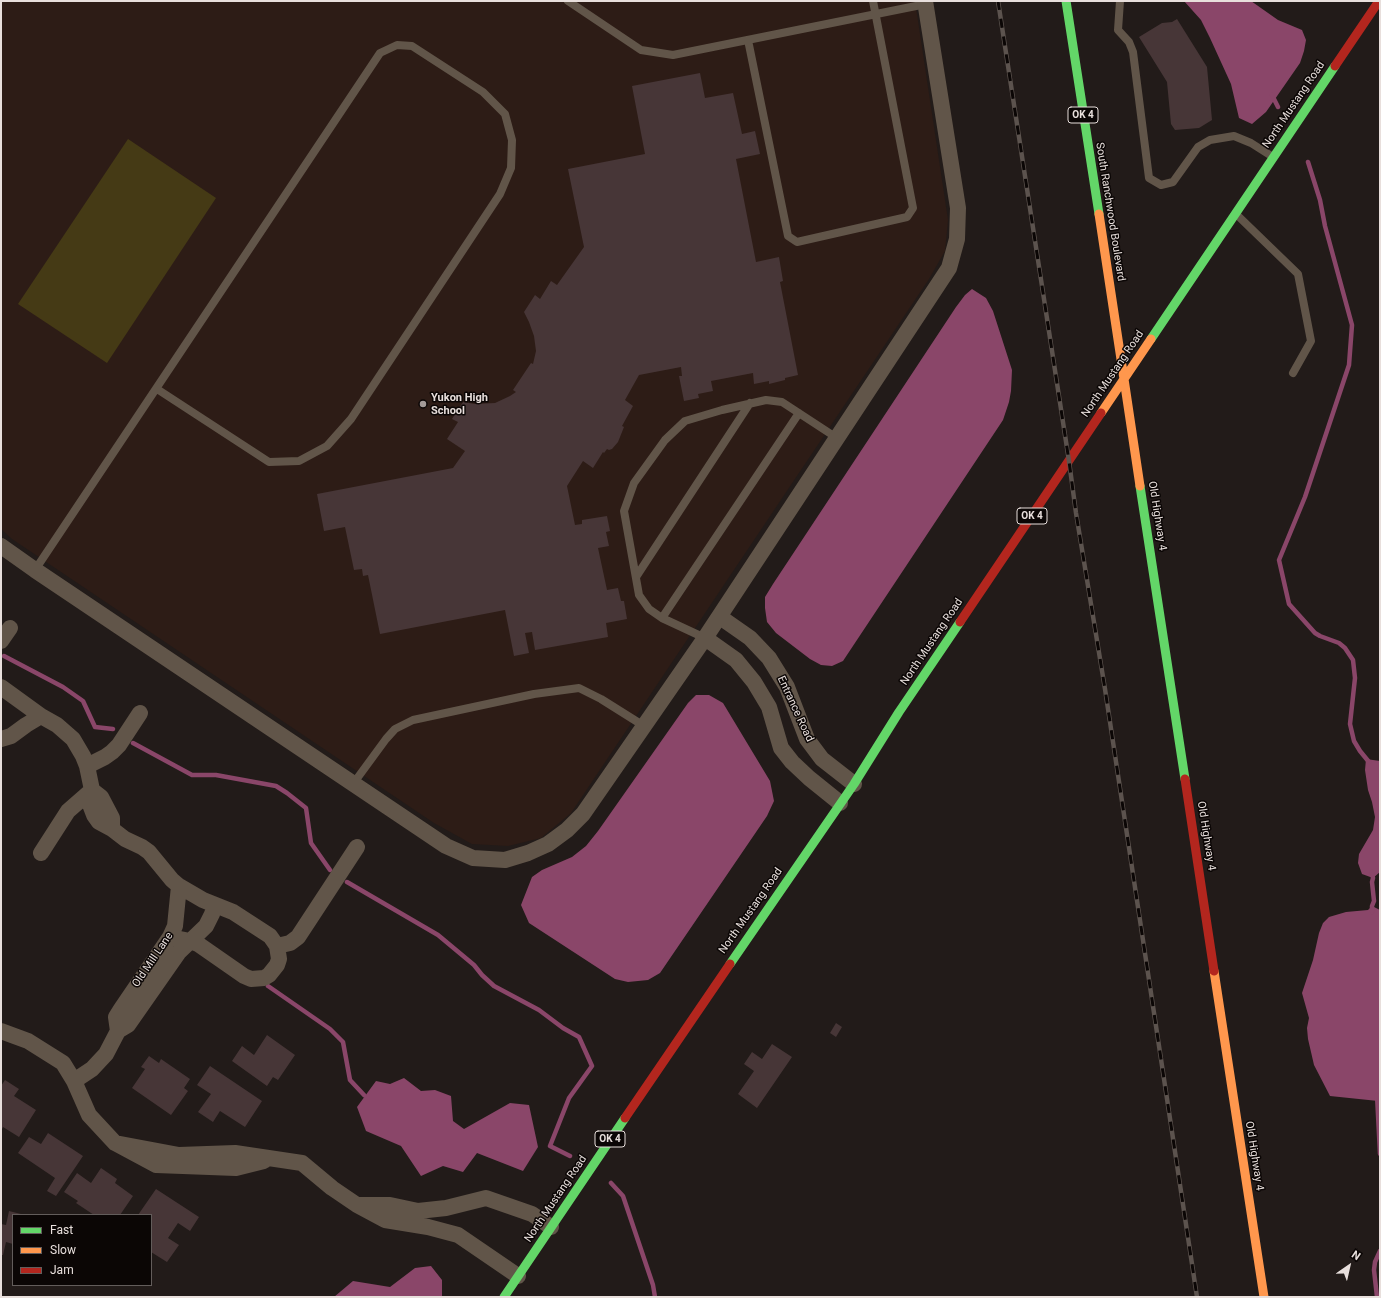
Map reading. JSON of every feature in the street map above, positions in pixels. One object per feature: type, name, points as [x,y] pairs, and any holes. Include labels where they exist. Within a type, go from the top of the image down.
[{"type":"main road","name":"South Ranchwood Boulevard","points":[[1066,1],[1124,379]]},
{"type":"main road","name":"North Mustang Road","points":[[504,1297],[717,982],[854,784],[899,712],[1070,461],[1379,1]]},
{"type":"main road","name":"Old Highway 4","points":[[1124,379],[1264,1297]]},
{"type":"street","points":[[1,546],[446,846],[473,858],[505,860],[528,853],[548,844],[567,830],[583,814],[720,617],[949,268],[957,239],[958,208],[925,2]]},
{"type":"street","name":"Entrance Road","points":[[720,617],[750,638],[769,658],[787,687],[807,739],[822,759],[854,784]]},
{"type":"street","points":[[1,642],[10,628]]},
{"type":"street","name":"Entrance Road","points":[[705,638],[736,660],[754,682],[769,707],[781,748],[792,762],[808,778],[840,803]]},
{"type":"street","points":[[1,687],[41,716],[57,725],[72,739],[81,752],[87,766],[92,790],[89,802],[94,815],[99,822],[112,829],[125,839],[149,852],[172,880],[179,886],[203,900],[239,915],[270,936],[278,946],[280,952],[279,959],[273,971],[264,978],[251,979],[244,976],[202,946],[190,941],[170,938]]},
{"type":"street","points":[[87,766],[106,757],[112,752],[119,745],[140,713]]},
{"type":"street","points":[[1,739],[11,736],[41,716]]},
{"type":"street","points":[[41,853],[68,811],[92,790]]},
{"type":"street","points":[[278,946],[290,943],[298,937],[357,847]]},
{"type":"street","name":"Old Mill Lane","points":[[118,1031],[116,1017],[170,938],[175,926],[179,886]]},
{"type":"street","name":"Old Mill Lane","points":[[74,1081],[92,1069],[102,1059],[118,1031],[128,1025],[179,952],[206,926],[215,905]]},
{"type":"street","points":[[1,1031],[28,1041],[63,1063],[74,1081],[89,1115],[115,1143],[156,1165],[200,1160],[236,1168],[270,1159],[302,1163],[332,1188],[357,1205],[385,1220],[432,1228],[458,1235],[518,1276]]},
{"type":"street","points":[[357,1205],[390,1205],[418,1211],[446,1208],[486,1198],[532,1214],[551,1227]]},
{"type":"street","points":[[432,1228],[435,1209]]},
{"type":"lane","points":[[568,1],[641,50],[673,55],[876,14],[925,2]]},
{"type":"lane","points":[[748,40],[788,236],[797,242],[906,217],[913,208],[873,1]]},
{"type":"lane","points":[[1120,1],[1118,30],[1129,42],[1133,52],[1149,178],[1161,185],[1174,182],[1198,147],[1210,140],[1234,136],[1251,143],[1273,158]]},
{"type":"lane","points":[[35,570],[380,53],[397,45],[412,46],[483,92],[505,114],[512,140],[511,168],[500,194],[351,418],[327,446],[299,461],[269,462],[156,389]]},
{"type":"lane","points":[[1235,214],[1298,274],[1311,341],[1293,373]]},
{"type":"lane","points":[[705,638],[662,618],[649,609],[639,595],[624,511],[634,483],[665,440],[685,421],[750,403],[766,400],[782,402],[837,438]]},
{"type":"lane","points":[[636,577],[750,403]]},
{"type":"lane","points":[[662,618],[799,413]]},
{"type":"lane","points":[[353,784],[386,739],[396,729],[413,720],[534,694],[579,688],[602,699],[644,726]]},
{"type":"shaded area","name":"Yukon High School","points":[[1,1],[915,1],[948,220],[945,251],[929,279],[571,813],[541,838],[508,846],[472,844],[434,823],[12,539],[1,529]]},
{"type":"shaded area","points":[[1184,1],[1251,1],[1278,20],[1302,30],[1306,40],[1300,63],[1266,112],[1252,124],[1239,118],[1231,84],[1210,38],[1201,20]]},
{"type":"shaded area","points":[[128,139],[216,198],[107,363],[18,304]]},
{"type":"shaded area","points":[[972,289],[986,298],[993,311],[1012,370],[1011,391],[1003,420],[843,661],[832,666],[821,665],[810,659],[776,633],[767,622],[765,597],[956,307],[965,295]]},
{"type":"shaded area","points":[[696,695],[709,695],[723,703],[770,781],[774,801],[767,816],[660,973],[648,980],[628,982],[615,979],[529,923],[521,905],[532,877],[542,870],[572,857],[586,846],[688,703]]},
{"type":"shaded area","points":[[1366,759],[1380,761],[1380,872],[1373,878],[1362,874],[1358,863],[1359,854],[1373,830],[1375,817],[1368,790],[1365,770]]},
{"type":"shaded area","points":[[1372,906],[1380,910],[1380,1100],[1378,1101],[1330,1096],[1314,1065],[1308,1039],[1307,1028],[1309,1018],[1302,993],[1323,923],[1329,917],[1346,912],[1368,910]]},
{"type":"shaded area","points":[[404,1078],[421,1091],[435,1090],[451,1096],[453,1121],[464,1129],[510,1103],[529,1105],[538,1147],[523,1171],[477,1153],[463,1172],[443,1166],[421,1176],[401,1146],[366,1131],[357,1107],[376,1081],[390,1084]]},
{"type":"shaded area","points":[[431,1266],[442,1280],[442,1297],[334,1297],[353,1281],[390,1287],[415,1268]]},
{"type":"building","points":[[1177,19],[1207,67],[1212,120],[1199,128],[1175,130],[1171,124],[1167,82],[1139,37],[1162,23],[1172,22]]},
{"type":"building","points":[[700,73],[705,98],[733,93],[742,134],[755,131],[760,154],[736,159],[756,262],[779,257],[783,281],[780,282],[798,375],[769,384],[769,381],[754,384],[753,373],[711,381],[713,391],[698,394],[699,398],[684,401],[679,376],[682,376],[681,367],[639,375],[625,400],[633,406],[622,426],[624,427],[618,442],[612,449],[607,449],[604,453],[603,452],[593,468],[583,461],[567,486],[575,525],[582,524],[582,520],[607,516],[610,531],[606,532],[609,546],[598,548],[607,590],[618,588],[621,601],[624,601],[627,619],[606,623],[608,637],[535,650],[532,632],[525,633],[529,653],[514,656],[505,610],[380,634],[368,575],[363,576],[362,569],[354,570],[345,527],[324,531],[317,494],[453,468],[465,451],[447,439],[458,422],[452,419],[463,402],[475,404],[495,403],[516,392],[513,390],[531,363],[533,364],[536,351],[534,336],[524,312],[535,295],[540,299],[551,281],[557,285],[584,247],[568,169],[645,154],[632,86]]},
{"type":"building","points":[[836,1023],[842,1027],[836,1037],[830,1033]]},
{"type":"building","points":[[267,1035],[295,1055],[278,1080],[273,1077],[267,1086],[232,1061],[242,1046],[254,1055]]},
{"type":"building","points":[[772,1044],[792,1057],[757,1108],[738,1094],[754,1071],[744,1064],[752,1052],[762,1059]]},
{"type":"building","points":[[149,1056],[159,1063],[161,1059],[190,1079],[184,1088],[188,1091],[171,1115],[132,1088],[145,1069],[141,1067]]},
{"type":"building","points":[[210,1066],[262,1101],[245,1127],[220,1111],[213,1122],[198,1112],[211,1094],[197,1085]]},
{"type":"building","points":[[5,1080],[19,1089],[14,1096],[36,1110],[19,1137],[3,1127],[1,1131],[1,1086]]},
{"type":"building","points":[[48,1133],[83,1156],[56,1196],[47,1191],[55,1178],[18,1153],[29,1137],[41,1144]]},
{"type":"building","points":[[101,1168],[117,1179],[115,1183],[133,1196],[121,1214],[92,1214],[76,1203],[78,1201],[64,1192],[77,1173],[91,1183]]},
{"type":"building","points":[[156,1189],[199,1217],[190,1231],[178,1223],[168,1238],[179,1245],[167,1262],[152,1253],[152,1214],[139,1214]]},
{"type":"building","points":[[9,1211],[21,1214],[12,1214],[12,1244],[6,1242],[3,1255],[1,1255],[1,1224],[6,1225]]},
{"type":"waterway","points":[[1272,95],[1278,107]]},
{"type":"waterway","points":[[1308,162],[1320,200],[1325,226],[1352,325],[1349,365],[1305,497],[1279,560],[1289,604],[1315,633],[1339,643],[1345,648],[1353,660],[1355,678],[1350,724],[1354,741],[1369,762]]},
{"type":"waterway","points":[[4,656],[63,687],[83,701],[95,727],[113,729]]},
{"type":"waterway","points":[[133,743],[192,775],[216,775],[276,786],[287,793],[306,808],[311,843],[330,870]]},
{"type":"waterway","points":[[1372,872],[1374,901],[1372,912]]},
{"type":"waterway","points":[[347,882],[438,935],[474,965],[494,986],[539,1010],[563,1028],[579,1037],[592,1066],[569,1098],[550,1146],[570,1156]]},
{"type":"waterway","points":[[268,986],[330,1029],[343,1042],[350,1080],[364,1095]]},
{"type":"waterway","points":[[1377,1095],[1380,1154]]},
{"type":"waterway","points":[[611,1183],[623,1196],[653,1285],[655,1297]]},
{"type":"waterway","points":[[1377,1297],[1374,1270],[1375,1262],[1380,1251]]},
{"type":"railway","points":[[998,1],[1076,513],[1105,689],[1197,1297]]},
{"type":"traffic: fast","points":[[1066,1],[1099,214]]},
{"type":"traffic: fast","points":[[1151,339],[1335,66]]},
{"type":"traffic: fast","points":[[1140,486],[1185,779]]},
{"type":"traffic: fast","points":[[730,964],[854,784],[899,712],[960,622]]},
{"type":"traffic: fast","points":[[504,1297],[625,1118]]},
{"type":"traffic: slow","points":[[1099,214],[1124,379],[1101,413]]},
{"type":"traffic: slow","points":[[1140,486],[1124,379],[1151,339]]},
{"type":"traffic: slow","points":[[1214,971],[1264,1297]]},
{"type":"traffic: jam","points":[[1335,66],[1379,1]]},
{"type":"traffic: jam","points":[[960,622],[1101,413]]},
{"type":"traffic: jam","points":[[1185,779],[1214,971]]},
{"type":"traffic: jam","points":[[625,1118],[730,964]]},
{"type":"place","name":"Yukon High School","points":[[423,404]]}]
